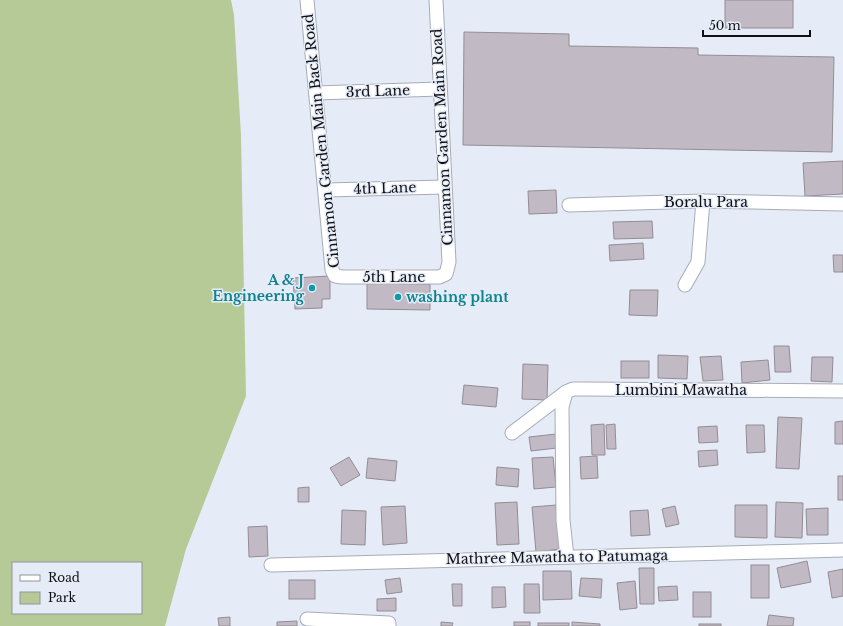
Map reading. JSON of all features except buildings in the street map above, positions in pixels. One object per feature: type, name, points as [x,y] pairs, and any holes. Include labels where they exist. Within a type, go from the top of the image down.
[{"type":"street","name":"Cinnamon Garden Main Back Road","points":[[307,0],[326,190],[332,270],[335,276],[342,277]]},
{"type":"street","name":"Cinnamon Garden Main Road","points":[[436,0],[444,187],[449,262],[446,274]]},
{"type":"street","name":"3rd Lane","points":[[316,93],[440,89]]},
{"type":"street","name":"4th Lane","points":[[326,190],[444,187]]},
{"type":"street","name":"Boralu Para","points":[[569,205],[703,201],[843,204]]},
{"type":"street","points":[[685,285],[698,262],[703,201]]},
{"type":"street","name":"5th Lane","points":[[342,277],[439,277],[446,274]]},
{"type":"street","name":"Lumbini Mawatha","points":[[566,392],[573,389],[843,391]]},
{"type":"street","points":[[512,433],[566,392]]},
{"type":"street","points":[[566,392],[562,407],[562,437],[563,520],[567,557]]},
{"type":"street","name":"Mathree Mawatha to Patumaga","points":[[271,565],[843,550]]},
{"type":"street","points":[[307,619],[389,624],[389,626]]},
{"type":"green space","points":[[0,0],[231,0],[234,15],[241,136],[246,396],[186,549],[165,626],[0,626]]},
{"type":"place","name":"A & J Engineering","points":[[312,288]]},
{"type":"place","name":"washing plant","points":[[398,297]]}]
